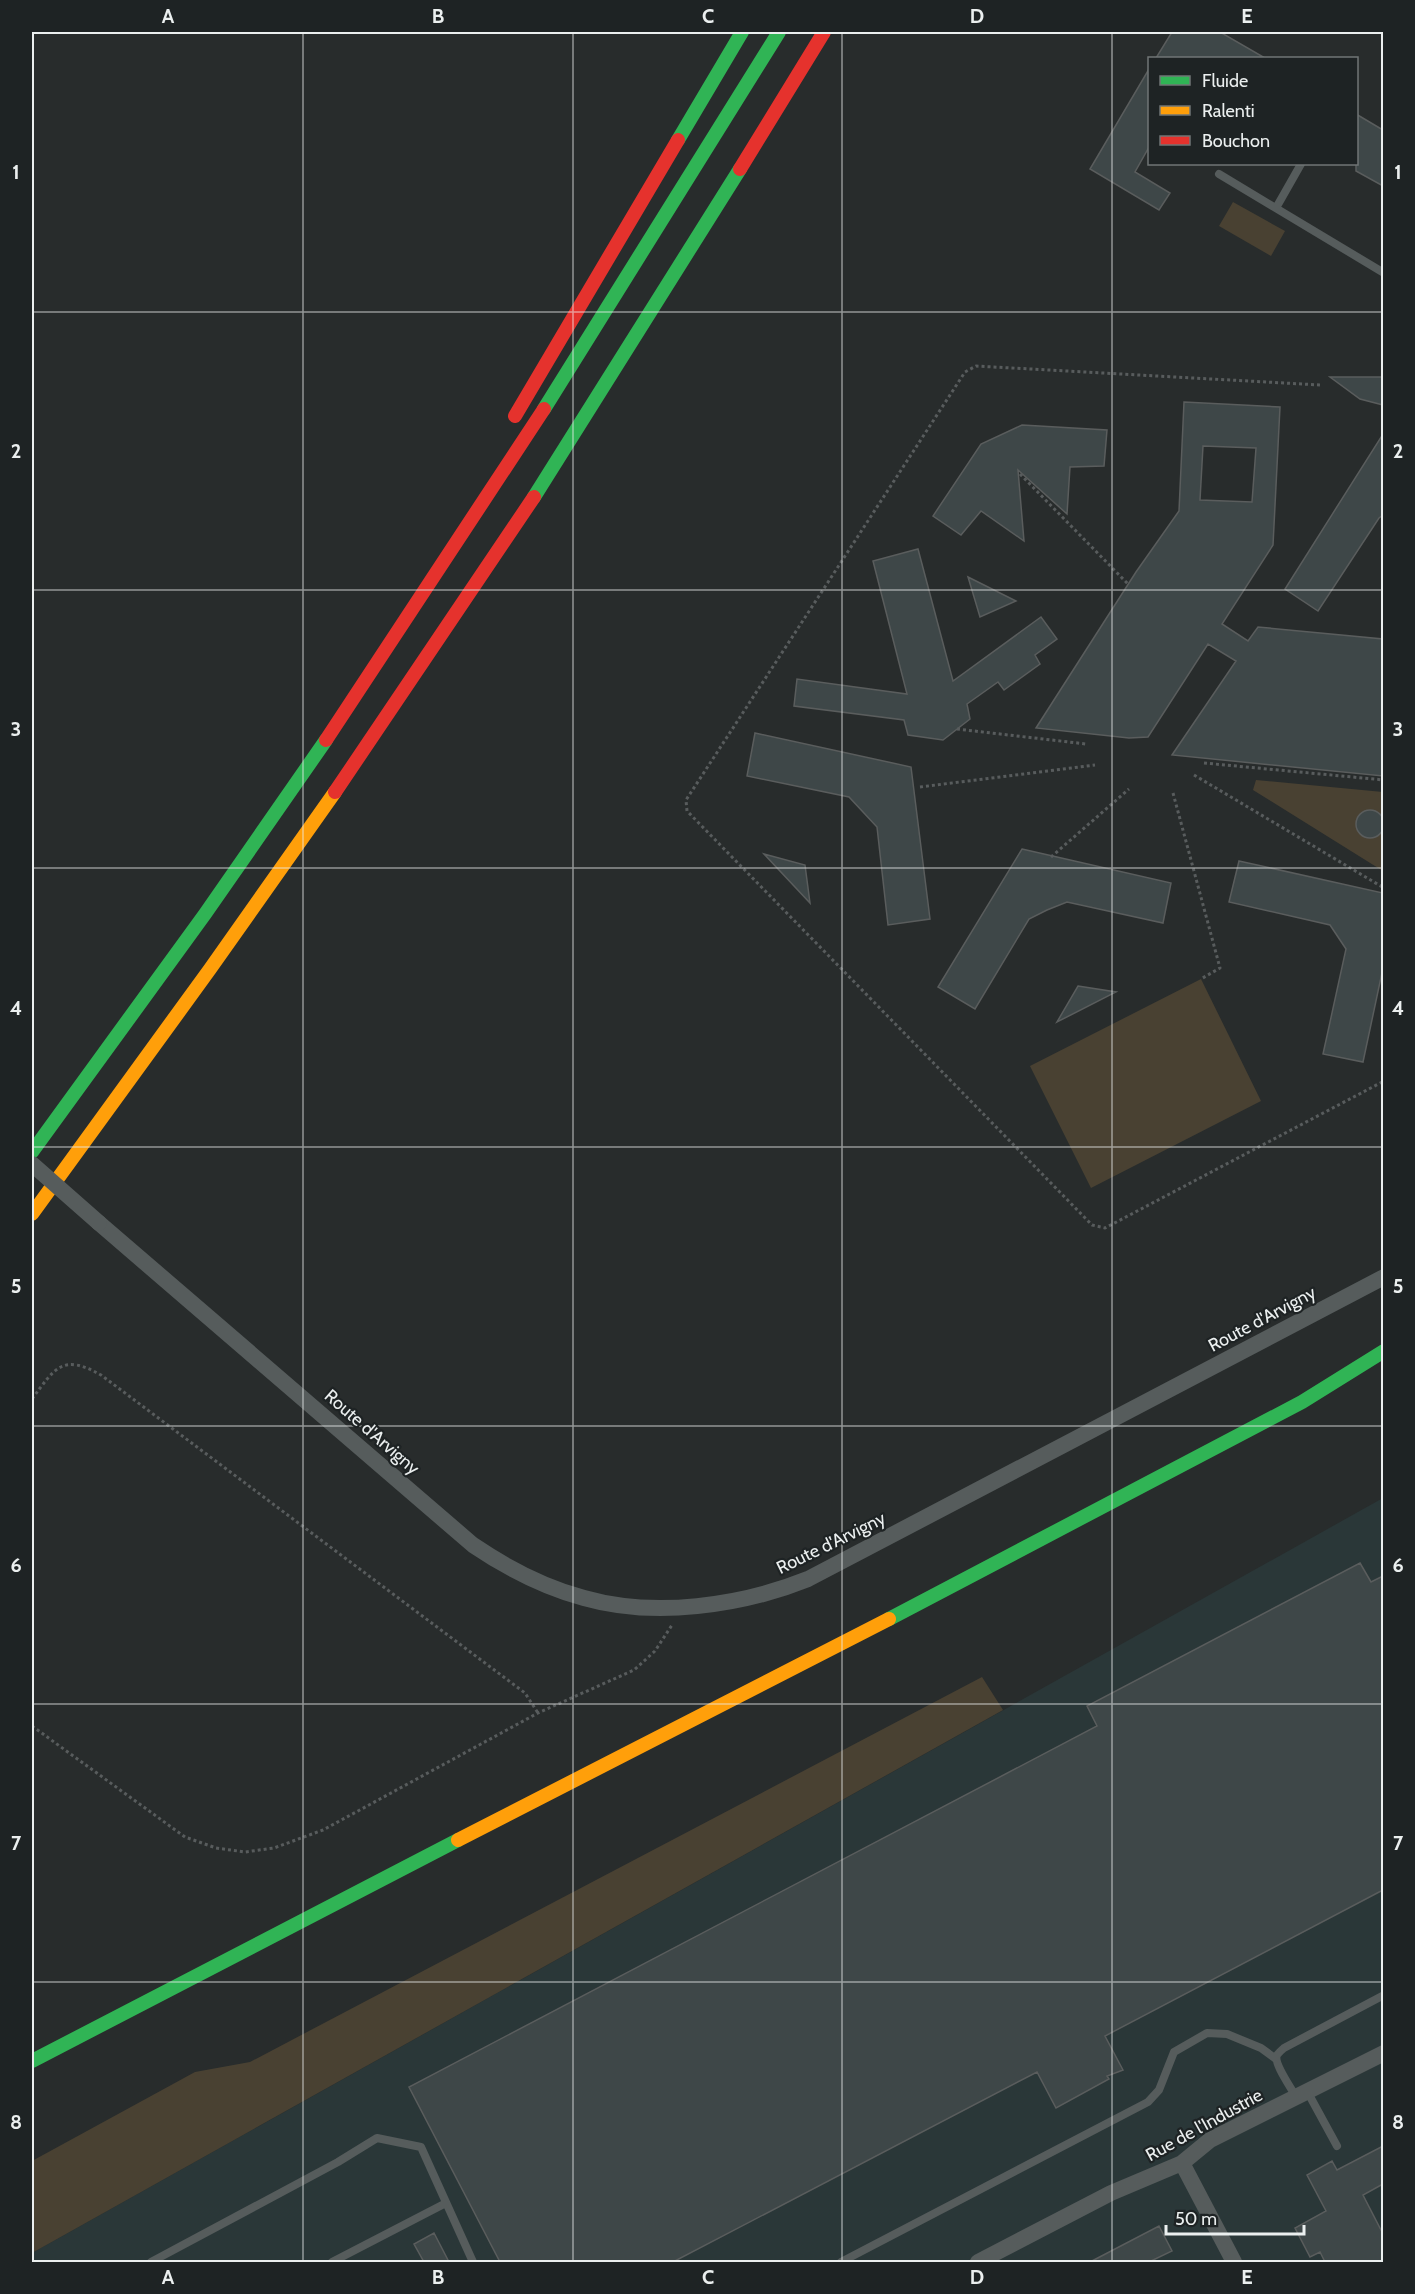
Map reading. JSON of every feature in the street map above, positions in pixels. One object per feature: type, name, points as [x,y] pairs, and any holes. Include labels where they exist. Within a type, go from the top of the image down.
[{"type":"main road","points":[[506,431],[742,32]]},
{"type":"main road","points":[[32,1152],[143,1000],[351,702],[460,538],[646,249],[779,32]]},
{"type":"main road","points":[[32,1214],[193,996],[363,752],[499,551],[707,223],[824,32]]},
{"type":"main road","points":[[460,538],[491,462]]},
{"type":"main road","points":[[32,2061],[750,1689],[855,1637],[1302,1402],[1383,1350]]},
{"type":"main road","points":[[1302,1402],[1369,1377]]},
{"type":"street","name":"Route d'Arvigny","points":[[32,1164],[472,1545],[501,1564],[556,1589],[585,1599],[621,1605],[681,1608],[746,1599],[777,1591],[808,1579],[1383,1277]]},
{"type":"street","name":"Rue de l'Industrie","points":[[978,2262],[1111,2193],[1182,2163],[1210,2140],[1383,2053]]},
{"type":"street","points":[[1182,2163],[1234,2262]]},
{"type":"lane","points":[[1276,208],[1300,165]]},
{"type":"lane","points":[[1219,174],[1383,273]]},
{"type":"lane","points":[[1276,2059],[1284,2048],[1383,1995]]},
{"type":"lane","points":[[842,2262],[1148,2102],[1159,2090],[1174,2052],[1207,2033],[1227,2034],[1261,2048],[1276,2059],[1337,2146]]},
{"type":"lane","points":[[152,2262],[338,2162],[377,2138],[421,2147],[472,2262]]},
{"type":"lane","points":[[332,2262],[446,2204]]},
{"type":"path","points":[[1320,385],[976,366],[965,372],[686,801],[687,811],[1092,1226],[1105,1228],[1383,1081]]},
{"type":"path","points":[[1020,474],[1128,584]]},
{"type":"path","points":[[957,729],[1086,744]]},
{"type":"path","points":[[1204,763],[1383,780]]},
{"type":"path","points":[[920,787],[1095,765]]},
{"type":"path","points":[[1194,775],[1383,888]]},
{"type":"path","points":[[1051,856],[1129,789]]},
{"type":"path","points":[[1173,793],[1220,968],[1200,979]]},
{"type":"path","points":[[32,1399],[54,1370],[67,1364],[84,1365],[525,1693],[538,1713]]},
{"type":"path","points":[[32,1726],[185,1837],[216,1848],[245,1852],[274,1848],[323,1830],[538,1713],[634,1670],[655,1651],[681,1608]]},
{"type":"shaded area","points":[[1233,202],[1285,231],[1271,256],[1219,226]]},
{"type":"shaded area","points":[[1256,780],[1383,792],[1383,871],[1253,790]]},
{"type":"shaded area","points":[[1201,979],[1261,1101],[1091,1188],[1030,1066]]},
{"type":"shaded area","points":[[1383,1498],[1383,2262],[32,2262],[32,2253]]},
{"type":"shaded area","points":[[982,1677],[1003,1710],[32,2253],[32,2161],[195,2072],[250,2062]]},
{"type":"building","points":[[1172,32],[1220,32],[1263,57],[1157,57]]},
{"type":"building","points":[[1148,71],[1148,149],[1135,172],[1170,193],[1159,210],[1090,169]]},
{"type":"building","points":[[1358,115],[1383,130],[1383,186],[1356,171]]},
{"type":"building","points":[[1330,377],[1383,377],[1383,405],[1360,399]]},
{"type":"building","points":[[1184,402],[1280,407],[1273,545],[1222,624],[1248,641],[1258,627],[1383,639],[1383,776],[1172,755],[1236,661],[1208,644],[1148,737],[1129,738],[1036,728],[1136,572],[1179,511]],"holes":[[[1203,446],[1256,448],[1252,502],[1200,500]]]},
{"type":"building","points":[[1022,425],[1107,430],[1104,466],[1070,467],[1067,514],[1018,470],[1024,541],[981,511],[961,535],[933,516],[981,444]]},
{"type":"building","points":[[1383,434],[1383,515],[1318,611],[1285,589]]},
{"type":"building","points":[[918,549],[953,681],[1041,617],[1057,639],[1035,655],[1040,664],[1004,690],[998,682],[967,704],[970,719],[943,740],[908,735],[904,720],[794,706],[797,679],[907,694],[873,561]]},
{"type":"building","points":[[968,577],[1016,601],[980,617]]},
{"type":"building","points":[[755,733],[911,767],[930,919],[888,925],[877,827],[849,797],[747,776]]},
{"type":"building","points":[[1370,810],[1380,814],[1384,824],[1380,834],[1370,838],[1360,834],[1356,824],[1360,814]]},
{"type":"building","points":[[1022,849],[1171,883],[1163,923],[1067,902],[1047,910],[1029,919],[975,1009],[938,987]]},
{"type":"building","points":[[764,854],[805,865],[810,903]]},
{"type":"building","points":[[1239,861],[1383,893],[1383,968],[1363,1062],[1323,1054],[1346,949],[1330,925],[1229,902]]},
{"type":"building","points":[[1078,986],[1116,992],[1057,1022]]},
{"type":"building","points":[[1360,1563],[1371,1582],[1383,1576],[1383,1890],[1105,2036],[1123,2070],[1107,2076],[1109,2079],[1056,2108],[1037,2072],[673,2262],[500,2262],[409,2087],[1097,1726],[1087,1706]]},
{"type":"building","points":[[1383,2146],[1383,2184],[1363,2195],[1383,2234],[1383,2262],[1325,2262],[1320,2252],[1310,2257],[1295,2228],[1326,2211],[1307,2175],[1332,2161],[1337,2170]]},
{"type":"building","points":[[1159,2226],[1172,2251],[1149,2262],[1090,2262]]},
{"type":"building","points":[[434,2233],[449,2262],[424,2262],[414,2244]]},
{"type":"traffic: fast","points":[[678,140],[742,32]]},
{"type":"traffic: fast","points":[[544,409],[779,32]]},
{"type":"traffic: fast","points":[[534,497],[740,169]]},
{"type":"traffic: fast","points":[[32,1152],[205,914],[326,740]]},
{"type":"traffic: fast","points":[[889,1619],[1302,1402],[1384,1351]]},
{"type":"traffic: fast","points":[[32,2061],[458,1840]]},
{"type":"traffic: slow","points":[[32,1214],[335,792]]},
{"type":"traffic: slow","points":[[458,1840],[889,1619]]},
{"type":"traffic: jam","points":[[740,169],[824,32]]},
{"type":"traffic: jam","points":[[515,416],[678,140]]},
{"type":"traffic: jam","points":[[326,740],[544,409]]},
{"type":"traffic: jam","points":[[335,792],[534,497]]}]
